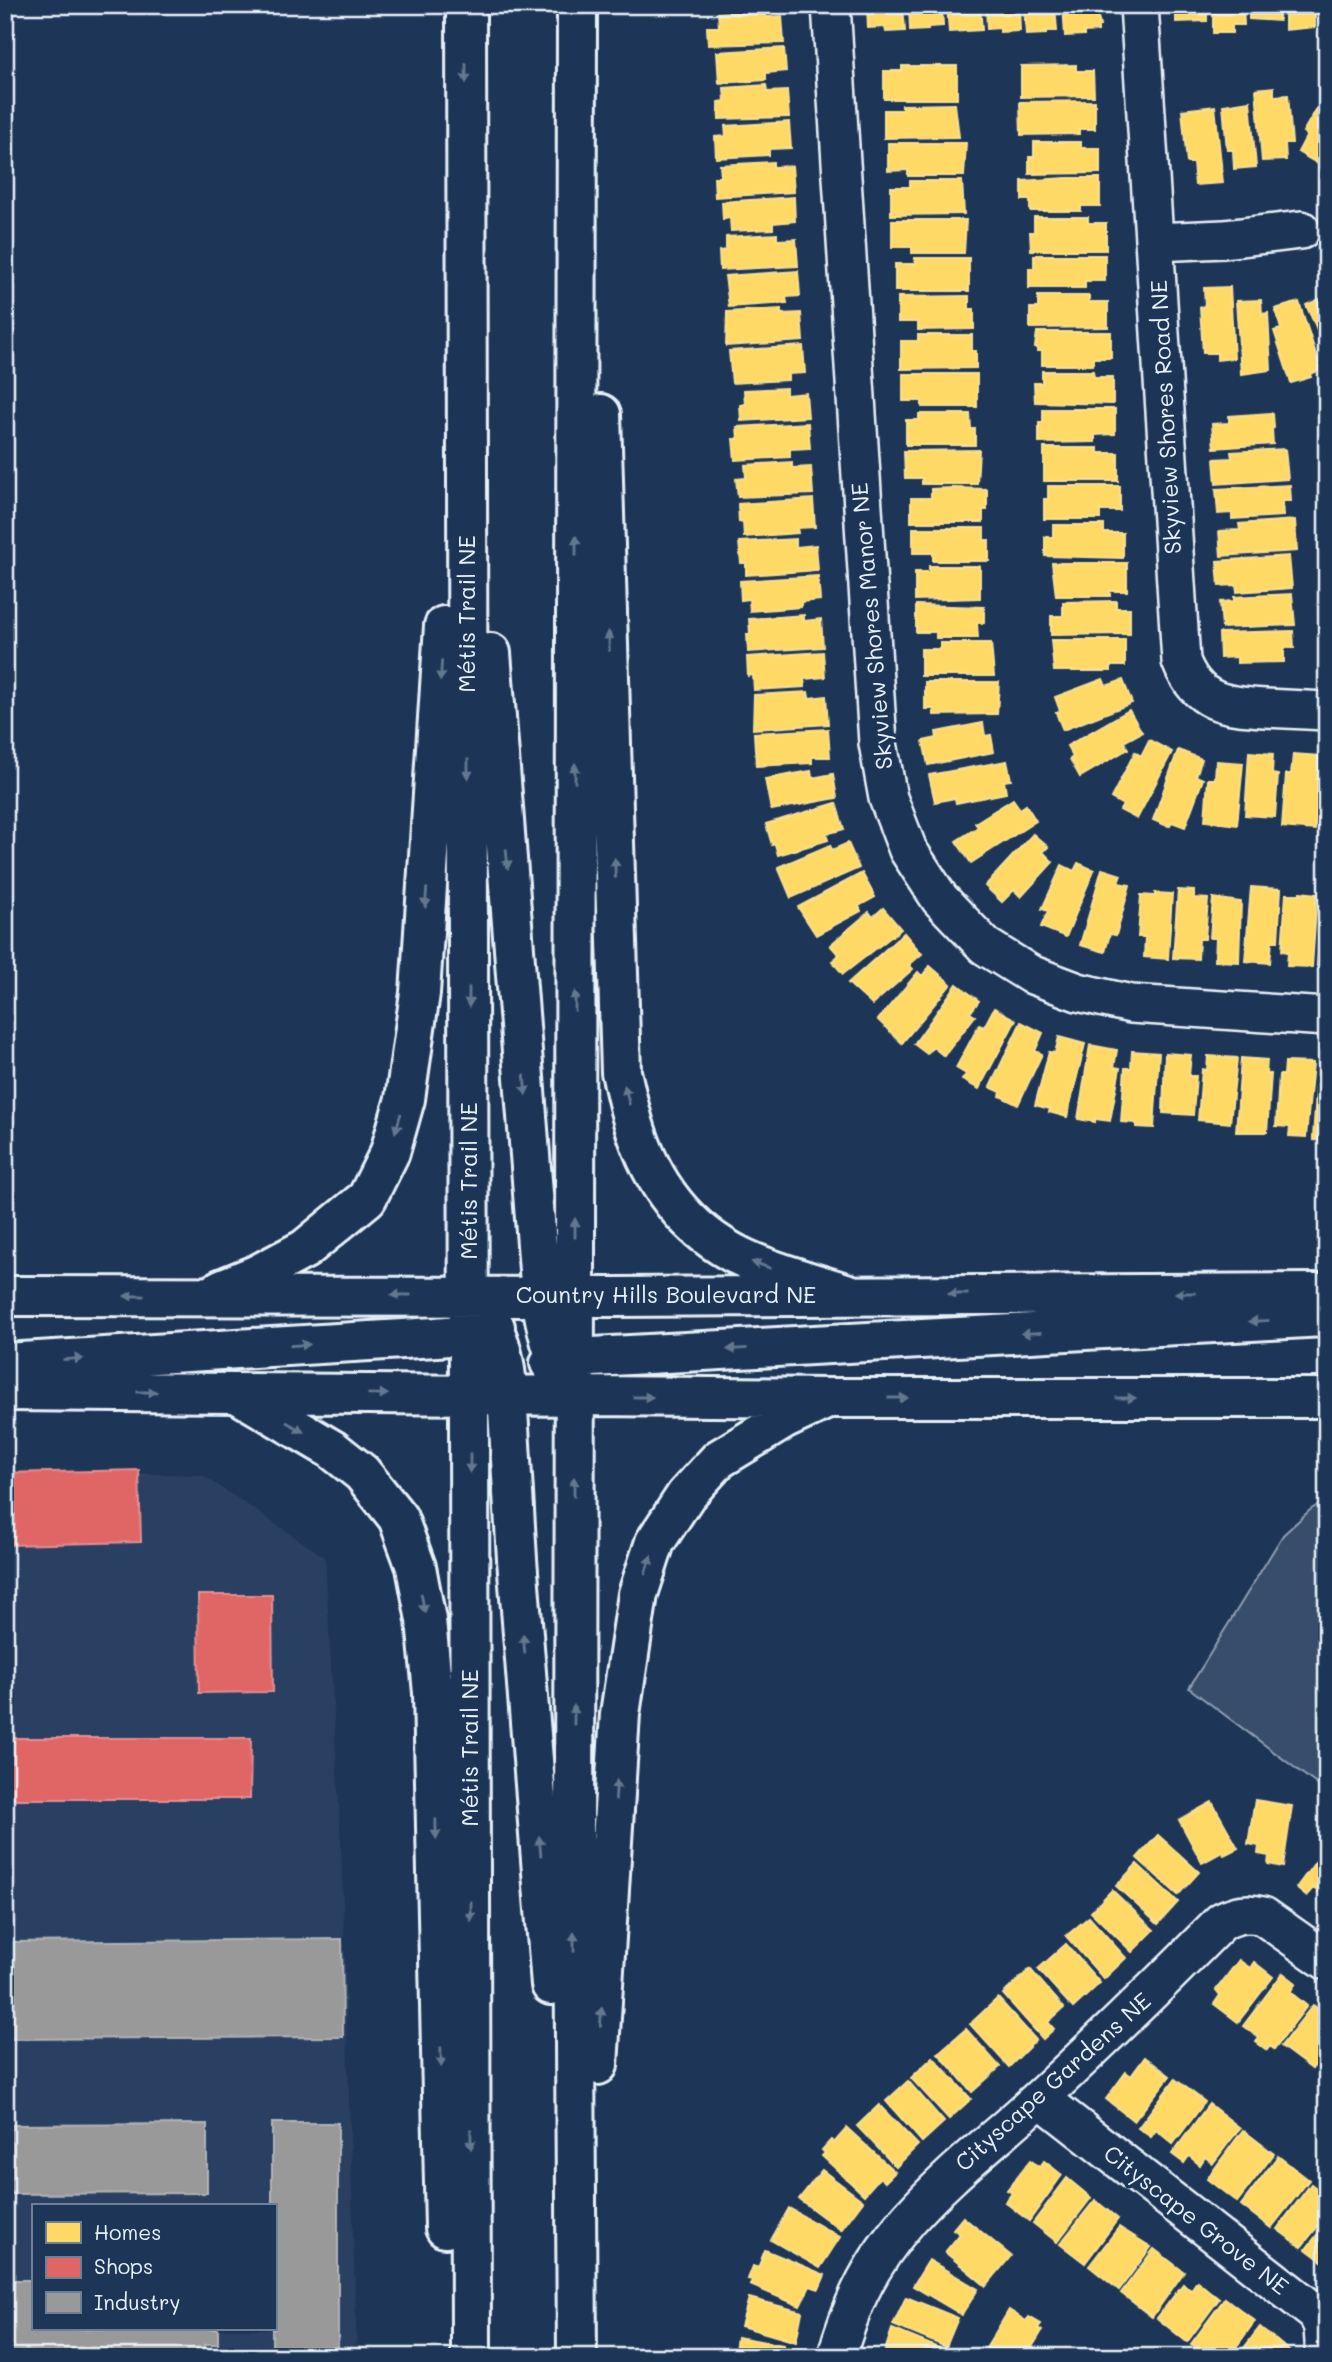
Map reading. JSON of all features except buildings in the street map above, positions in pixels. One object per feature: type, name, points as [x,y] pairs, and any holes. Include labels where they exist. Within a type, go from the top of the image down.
[{"type":"main road","name":"Métis Trail NE","points":[[466,5],[469,1296],[482,1331],[494,1389],[471,2357]]},
{"type":"main road","points":[[553,1302],[577,5]]},
{"type":"main road","points":[[587,5],[621,1072],[637,1135],[661,1186],[691,1225],[718,1244],[752,1262],[849,1294]]},
{"type":"main road","points":[[202,1296],[258,1275],[305,1249],[367,1198],[390,1152],[405,1099],[420,993],[467,285]]},
{"type":"main road","points":[[467,376],[481,489],[496,717],[553,1302],[575,1396],[577,2355]]},
{"type":"main road","name":"Country Hills Boulevard NE","points":[[5,1296],[469,1296],[553,1302],[849,1294],[1327,1293]]},
{"type":"main road","points":[[5,1363],[482,1331],[553,1302]]},
{"type":"main road","points":[[494,1389],[566,1359],[1327,1317]]},
{"type":"main road","points":[[494,1389],[517,1559],[562,2114],[577,2355]]},
{"type":"main road","points":[[5,1391],[236,1393],[494,1389],[575,1396],[1327,1398]]},
{"type":"main road","points":[[236,1393],[333,1450],[362,1473],[398,1518],[416,1567],[426,1620],[433,1693],[449,2357]]},
{"type":"main road","points":[[577,2355],[620,1714],[638,1594],[655,1542],[686,1495],[719,1459],[785,1419],[830,1398]]},
{"type":"street","name":"Skyview Shores Manor NE","points":[[831,5],[878,743],[888,798],[908,850],[940,899],[985,946],[1030,974],[1078,992],[1131,1004],[1327,1017]]},
{"type":"street","name":"Skyview Shores Road NE","points":[[1139,5],[1181,661],[1186,676],[1196,689],[1209,698],[1232,707],[1327,711]]},
{"type":"street","points":[[1155,242],[1224,239],[1301,230]]},
{"type":"street","name":"Cityscape Gardens NE","points":[[837,2357],[857,2296],[882,2252],[913,2214],[945,2179],[1040,2098],[1144,2001],[1222,1921],[1238,1914],[1263,1916],[1327,1961]]},
{"type":"street","name":"Cityscape Grove NE","points":[[1040,2098],[1317,2314],[1323,2327],[1325,2357]]},
{"type":"shaded area","points":[[5,1470],[202,1475],[325,1557],[341,1841],[357,2357],[5,2357]]},
{"type":"shaded area","points":[[1327,1499],[1327,1792],[1189,1688],[1283,1535],[1310,1510]]}]
